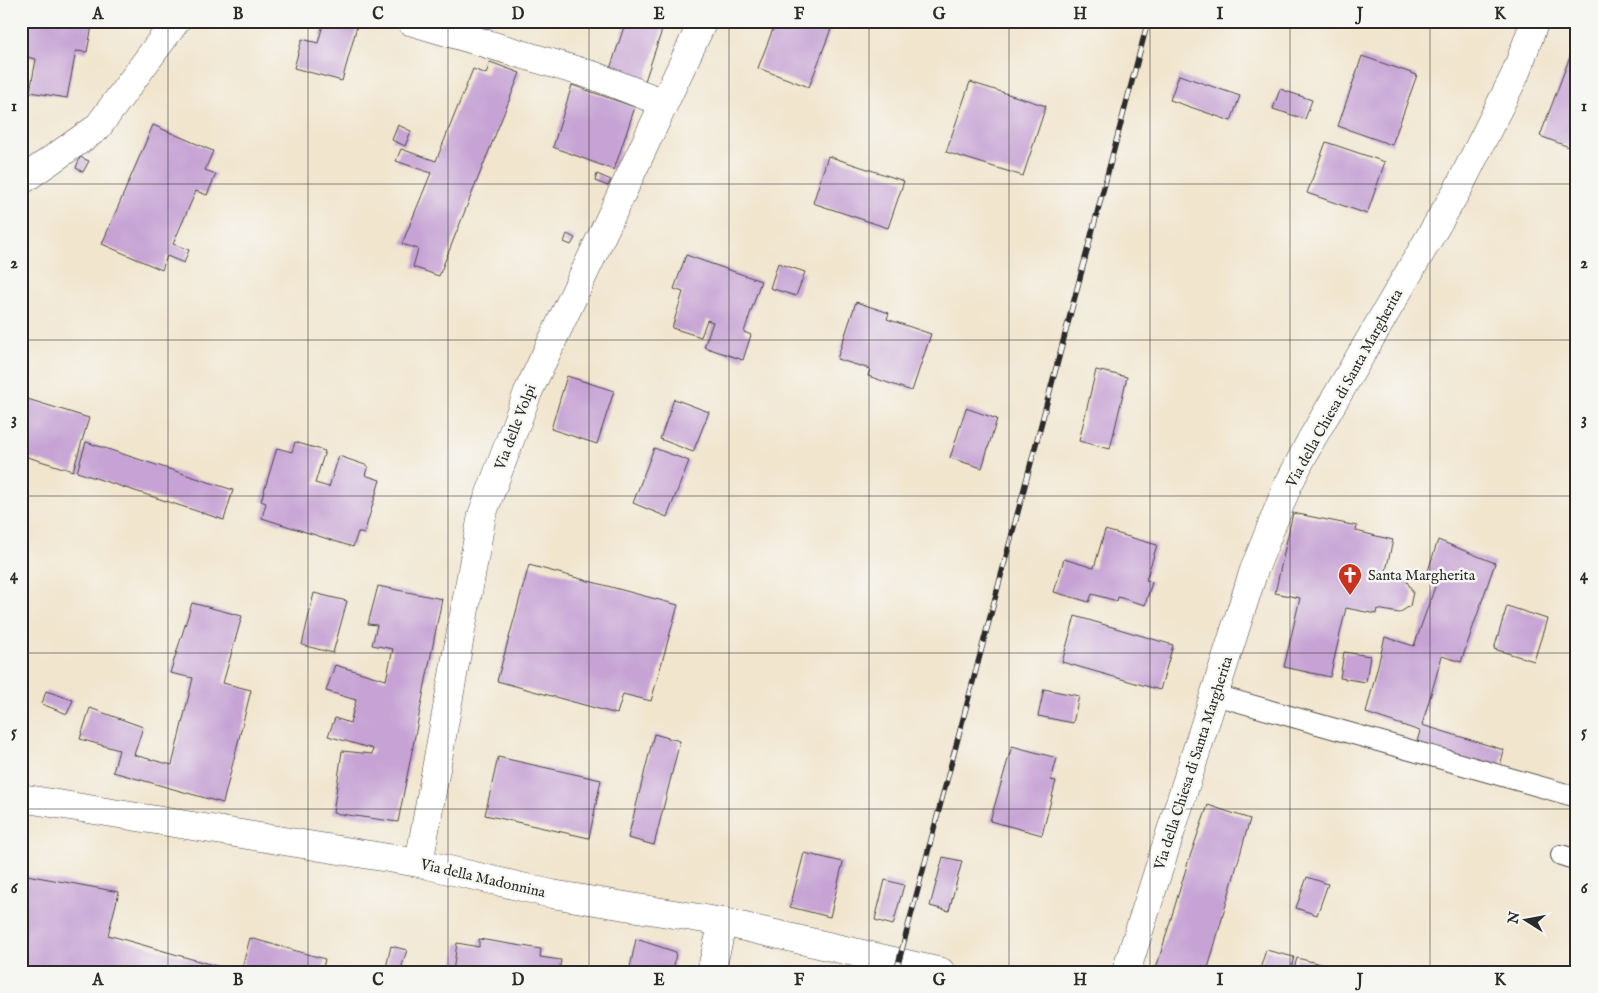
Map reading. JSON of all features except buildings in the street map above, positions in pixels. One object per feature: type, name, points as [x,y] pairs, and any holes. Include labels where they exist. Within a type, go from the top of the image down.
[{"type":"street","points":[[21,181],[97,128],[176,21]]},
{"type":"street","points":[[410,21],[595,76],[664,103]]},
{"type":"street","name":"Via delle Volpi","points":[[419,863],[482,515],[528,392],[703,21]]},
{"type":"street","name":"Via della Chiesa di Santa Margherita","points":[[1126,972],[1254,570],[1287,487],[1311,440],[1459,187],[1515,75],[1536,21]]},
{"type":"street","name":"Via della Madonnina","points":[[21,798],[419,863],[552,894],[723,922],[941,972]]},
{"type":"street","points":[[711,972],[723,922]]},
{"type":"lane","points":[[1215,695],[1577,798]]},
{"type":"railway","points":[[896,972],[1148,21]]},
{"type":"place","name":"Santa Margherita","points":[[1350,596]]}]
